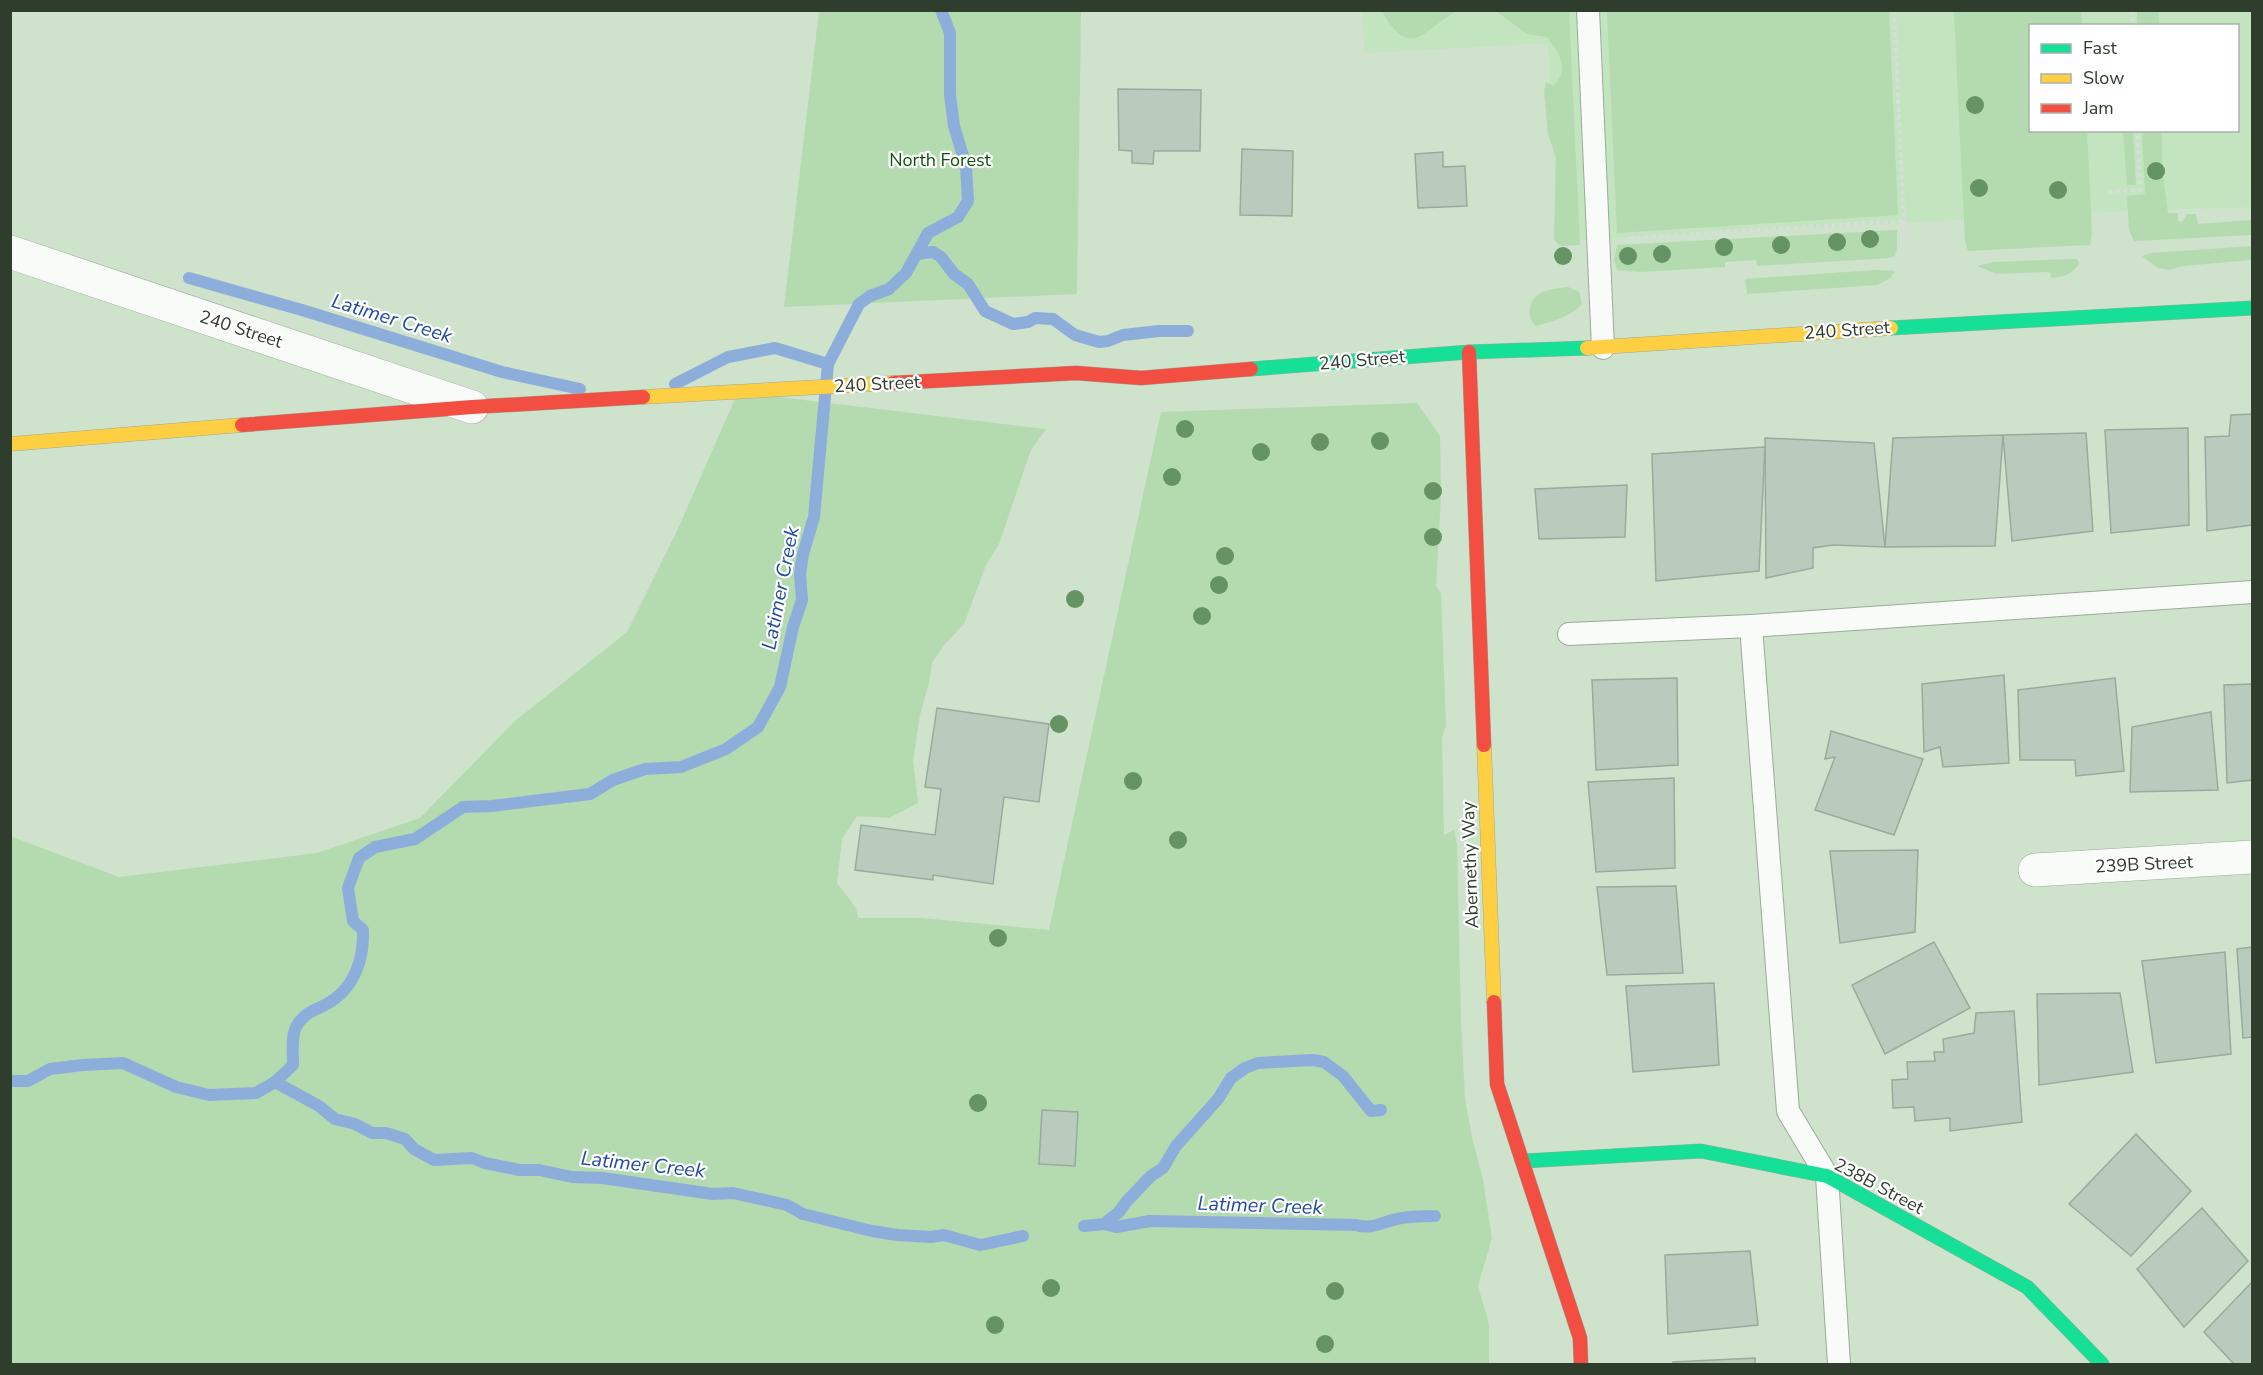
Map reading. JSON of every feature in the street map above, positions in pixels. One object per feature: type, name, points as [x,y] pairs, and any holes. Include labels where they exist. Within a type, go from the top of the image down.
[{"type":"street","name":"240 Street","points":[[10,252],[472,406]]},
{"type":"street","name":"240 Street","points":[[10,444],[472,406],[1076,373],[1141,378],[1469,352],[1604,348],[1941,324],[2253,308]]},
{"type":"street","name":"Abernethy Way","points":[[1469,352],[1497,1083],[1580,1338],[1581,1365]]},
{"type":"street","name":"239B Street","points":[[2035,870],[2253,857]]},
{"type":"street","name":"238B Street","points":[[1522,1161],[1701,1151],[1827,1176],[2028,1287],[2102,1365]]},
{"type":"lane","points":[[1588,10],[1604,348]]},
{"type":"lane","points":[[1569,634],[1751,626],[2253,592]]},
{"type":"lane","points":[[1751,626],[1788,1111],[1827,1176],[1839,1365]]},
{"type":"path","points":[[1894,10],[1905,245]]},
{"type":"path","points":[[2108,192],[2140,190],[2138,132]]},
{"type":"path","points":[[1598,239],[1904,221]]},
{"type":"shaded area","points":[[1362,11],[2252,11],[2252,207],[2148,210],[1558,241],[1548,43],[1365,53]]},
{"type":"green space","name":"North Forest","points":[[819,11],[1081,11],[1077,294],[784,307]]},
{"type":"green space","points":[[1382,11],[1457,11],[1418,37],[1409,38],[1401,35],[1392,26]]},
{"type":"green space","points":[[1496,11],[1569,11],[1580,245],[1560,246],[1554,239],[1556,157],[1548,135],[1544,90],[1546,82],[1553,86],[1561,74],[1559,55],[1547,37],[1527,34]]},
{"type":"green space","points":[[1607,11],[1889,11],[1898,215],[1617,233]]},
{"type":"green space","points":[[1954,11],[2081,11],[2082,24],[2029,24],[2029,132],[2087,132],[2092,233],[2090,245],[1968,251],[1965,242]]},
{"type":"green space","points":[[2137,11],[2158,11],[2159,24],[2137,24]]},
{"type":"green space","points":[[2123,132],[2133,132],[2136,185],[2127,185]]},
{"type":"green space","points":[[2142,132],[2162,132],[2162,169],[2168,213],[2178,213],[2178,221],[2182,222],[2187,214],[2196,214],[2198,224],[2252,220],[2252,235],[2134,241],[2129,230],[2127,196],[2145,194]]},
{"type":"green space","points":[[1897,230],[1895,256],[1889,258],[1757,266],[1756,260],[1725,262],[1725,267],[1640,272],[1617,270],[1614,260],[1617,245]]},
{"type":"green space","points":[[2252,246],[2252,260],[2183,266],[2169,270],[2158,268],[2142,256],[2152,253]]},
{"type":"green space","points":[[2077,259],[2079,264],[2073,271],[2067,275],[2050,278],[2051,273],[2047,272],[1997,274],[1977,266],[1994,262]]},
{"type":"green space","points":[[1876,270],[1895,271],[1890,278],[1878,285],[1747,294],[1745,279]]},
{"type":"green space","points":[[1568,287],[1579,292],[1582,304],[1567,315],[1536,326],[1530,314],[1535,298],[1544,292]]},
{"type":"green space","points":[[738,392],[1046,429],[1031,450],[999,544],[986,565],[964,624],[945,644],[932,663],[913,760],[918,803],[889,818],[857,816],[842,839],[837,883],[856,908],[858,918],[921,918],[1049,930],[1161,412],[1417,403],[1440,436],[1441,496],[1436,586],[1441,593],[1446,725],[1442,737],[1444,835],[1454,830],[1457,845],[1465,1099],[1483,1180],[1492,1238],[1478,1286],[1489,1324],[1489,1364],[11,1364],[10,836],[119,877],[317,853],[420,818],[515,721],[627,632],[677,531]]},
{"type":"building","points":[[1118,89],[1201,90],[1200,151],[1154,151],[1153,164],[1132,163],[1132,151],[1119,150]]},
{"type":"building","points":[[1242,149],[1293,151],[1292,216],[1240,215]]},
{"type":"building","points":[[1443,152],[1443,167],[1465,166],[1467,206],[1418,208],[1415,154]]},
{"type":"building","points":[[2252,414],[2252,525],[2207,531],[2205,437],[2229,436],[2231,415]]},
{"type":"building","points":[[2188,428],[2189,525],[2111,533],[2105,430]]},
{"type":"building","points":[[2086,433],[2093,531],[2012,541],[2003,435]]},
{"type":"building","points":[[2003,435],[1995,546],[1885,547],[1893,438]]},
{"type":"building","points":[[1765,438],[1874,443],[1885,547],[1833,545],[1813,548],[1813,568],[1766,578]]},
{"type":"building","points":[[1765,447],[1759,571],[1656,581],[1652,454]]},
{"type":"building","points":[[1627,485],[1625,537],[1539,539],[1535,489]]},
{"type":"building","points":[[2004,675],[2009,763],[1943,767],[1940,747],[1924,752],[1922,684]]},
{"type":"building","points":[[1677,678],[1678,765],[1596,770],[1592,680]]},
{"type":"building","points":[[2115,678],[2124,771],[2076,776],[2075,760],[2020,760],[2018,690]]},
{"type":"building","points":[[2252,684],[2252,780],[2227,783],[2224,685]]},
{"type":"building","points":[[937,708],[1049,724],[1039,802],[1004,797],[993,884],[933,875],[933,880],[855,870],[861,825],[935,835],[941,789],[925,787]]},
{"type":"building","points":[[2211,712],[2218,790],[2130,792],[2132,727]]},
{"type":"building","points":[[1831,731],[1923,759],[1894,835],[1815,810],[1835,757],[1825,759]]},
{"type":"building","points":[[1674,778],[1675,868],[1596,872],[1588,782]]},
{"type":"building","points":[[1918,850],[1915,932],[1840,943],[1830,851]]},
{"type":"building","points":[[1676,886],[1683,973],[1607,975],[1597,887]]},
{"type":"building","points":[[1934,942],[1970,1008],[1885,1054],[1852,985]]},
{"type":"building","points":[[2252,947],[2252,1037],[2243,1038],[2237,949]]},
{"type":"building","points":[[2225,952],[2231,1054],[2156,1063],[2142,961]]},
{"type":"building","points":[[1714,983],[1719,1065],[1633,1072],[1626,986]]},
{"type":"building","points":[[2120,993],[2133,1072],[2039,1085],[2037,994]]},
{"type":"building","points":[[2014,1011],[2022,1122],[1950,1131],[1950,1118],[1915,1121],[1914,1107],[1893,1108],[1892,1080],[1908,1079],[1907,1062],[1935,1061],[1934,1052],[1944,1052],[1943,1039],[1974,1033],[1976,1013]]},
{"type":"building","points":[[1042,1110],[1078,1112],[1075,1166],[1039,1164]]},
{"type":"building","points":[[2136,1134],[2191,1191],[2131,1256],[2069,1204]]},
{"type":"building","points":[[2202,1208],[2248,1261],[2184,1327],[2137,1269]]},
{"type":"building","points":[[1750,1251],[1758,1325],[1668,1334],[1665,1255]]},
{"type":"building","points":[[2252,1282],[2252,1364],[2234,1364],[2204,1332]]},
{"type":"building","points":[[1755,1358],[1755,1364],[1673,1364],[1673,1362]]},
{"type":"waterway","name":"Latimer Creek","points":[[10,1081],[28,1081],[50,1069],[123,1063],[176,1087],[209,1095],[256,1093],[275,1082],[293,1065],[293,1036],[302,1019],[308,1013],[335,999],[350,983],[355,973],[362,952],[363,930],[353,921],[348,888],[359,858],[375,847],[415,839],[463,807],[492,806],[590,794],[613,780],[645,769],[681,767],[726,749],[758,727],[780,687],[793,627],[802,600],[800,574],[803,554],[814,517],[828,364],[859,304],[870,296],[889,289],[906,273],[928,233],[958,217],[968,201],[966,166],[954,126],[950,95],[950,33],[941,10]]},
{"type":"waterway","name":"Latimer Creek","points":[[917,254],[933,252],[941,257],[954,274],[968,284],[985,311],[1013,324],[1028,322],[1035,318],[1053,319],[1075,335],[1099,342],[1123,335],[1188,331]]},
{"type":"waterway","name":"Latimer Creek","points":[[189,278],[302,310],[502,372],[580,389]]},
{"type":"waterway","name":"Latimer Creek","points":[[675,384],[728,357],[775,348],[828,364]]},
{"type":"waterway","points":[[1104,1224],[1119,1212],[1151,1176],[1163,1168],[1176,1146],[1218,1099],[1231,1078],[1245,1068],[1258,1063],[1313,1060],[1324,1062],[1343,1076],[1371,1111],[1381,1110]]},
{"type":"waterway","name":"Latimer Creek","points":[[275,1082],[319,1106],[335,1119],[355,1124],[372,1133],[386,1133],[405,1139],[414,1149],[434,1160],[472,1158],[519,1170],[539,1170],[572,1177],[602,1178],[713,1194],[733,1193],[787,1205],[803,1214],[897,1235],[931,1237],[944,1235],[980,1245],[1023,1236]]},
{"type":"waterway","name":"Latimer Creek","points":[[1084,1226],[1104,1224],[1116,1227],[1150,1221],[1367,1227],[1406,1217],[1435,1216]]},
{"type":"traffic: fast","points":[[1891,328],[2252,308]]},
{"type":"traffic: fast","points":[[1251,369],[1469,352],[1587,348]]},
{"type":"traffic: fast","points":[[1522,1161],[1701,1151],[1827,1176],[2027,1287],[2102,1364]]},
{"type":"traffic: slow","points":[[1587,348],[1891,328]]},
{"type":"traffic: slow","points":[[643,397],[893,383]]},
{"type":"traffic: slow","points":[[10,444],[242,425]]},
{"type":"traffic: slow","points":[[1484,745],[1494,1002]]},
{"type":"traffic: jam","points":[[1469,352],[1484,745]]},
{"type":"traffic: jam","points":[[893,383],[1076,373],[1141,378],[1251,369]]},
{"type":"traffic: jam","points":[[242,425],[472,407],[643,397]]},
{"type":"traffic: jam","points":[[1494,1002],[1497,1084],[1580,1338],[1581,1364]]}]
